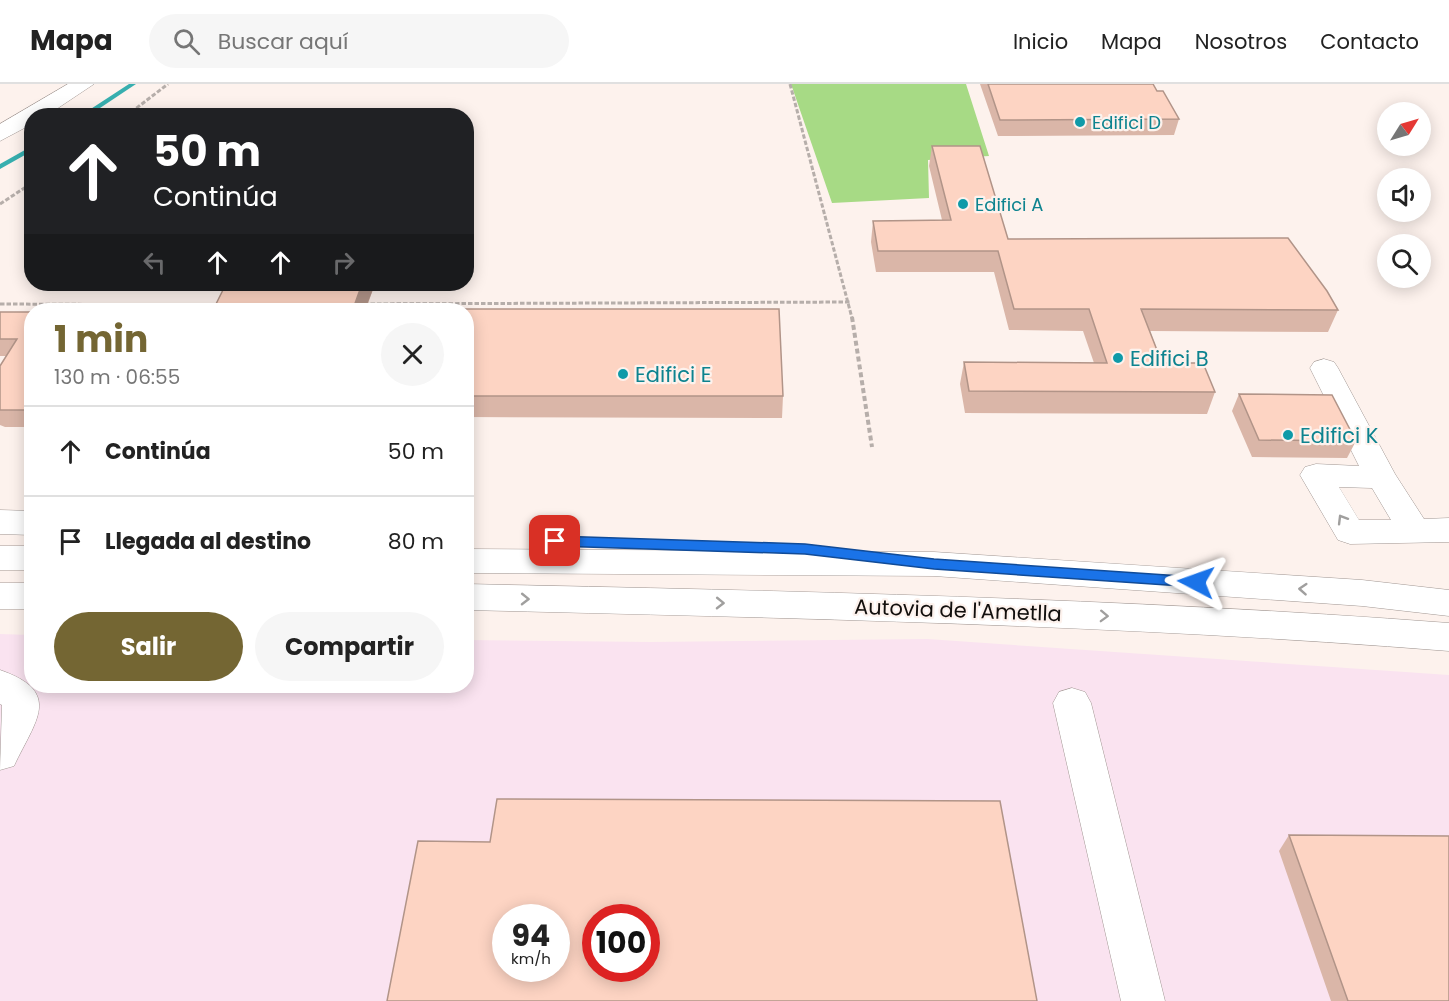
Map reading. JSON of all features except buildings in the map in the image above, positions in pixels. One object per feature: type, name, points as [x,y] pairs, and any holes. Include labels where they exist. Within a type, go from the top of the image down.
[{"type":"main road","points":[[43,108],[83,84]]},
{"type":"main road","points":[[0,134],[24,120]]},
{"type":"main road","points":[[1324,368],[1381,478],[1415,531]]},
{"type":"main road","points":[[1381,478],[1316,475],[1350,532],[1449,530]]},
{"type":"main road","points":[[0,522],[24,523]]},
{"type":"main road","points":[[474,539],[805,549],[934,564]]},
{"type":"main road","points":[[0,558],[24,558]]},
{"type":"main road","name":"Autovia de l'Ametlla","points":[[474,561],[934,564],[1362,593],[1449,603]]},
{"type":"main road","points":[[1362,593],[1412,585],[1449,585]]},
{"type":"main road","points":[[0,596],[24,596]]},
{"type":"main road","name":"Autovia de l'Ametlla","points":[[474,597],[881,606],[1255,622],[1449,637]]},
{"type":"main road","points":[[1381,633],[1449,644]]},
{"type":"main road","points":[[0,685],[21,698],[21,712],[0,754]]},
{"type":"main road","points":[[1071,703],[1143,1001]]},
{"type":"path","points":[[136,108],[168,84]]},
{"type":"path","points":[[790,84],[850,302],[872,447]]},
{"type":"path","points":[[0,204],[24,188]]},
{"type":"path","points":[[474,304],[850,302]]},
{"type":"path","points":[[0,304],[24,304]]},
{"type":"shaded area","points":[[0,634],[24,635],[24,693],[474,693],[474,640],[651,642],[927,639],[1449,675],[1449,1001],[0,1001]]},
{"type":"green space","points":[[791,84],[966,84],[989,156],[928,160],[929,198],[832,203]]},
{"type":"waterway","points":[[96,108],[133,84]]},
{"type":"waterway","points":[[0,167],[24,153]]},
{"type":"place","name":"Edifici D","points":[[1080,122]]},
{"type":"place","name":"Edifici A","points":[[963,204]]},
{"type":"place","name":"Edifici B","points":[[1118,358]]},
{"type":"place","name":"Edifici E","points":[[623,374]]},
{"type":"place","name":"Edifici K","points":[[1288,435]]},
{"type":"route","points":[[555,541],[805,549],[934,564],[1196,582]]}]
